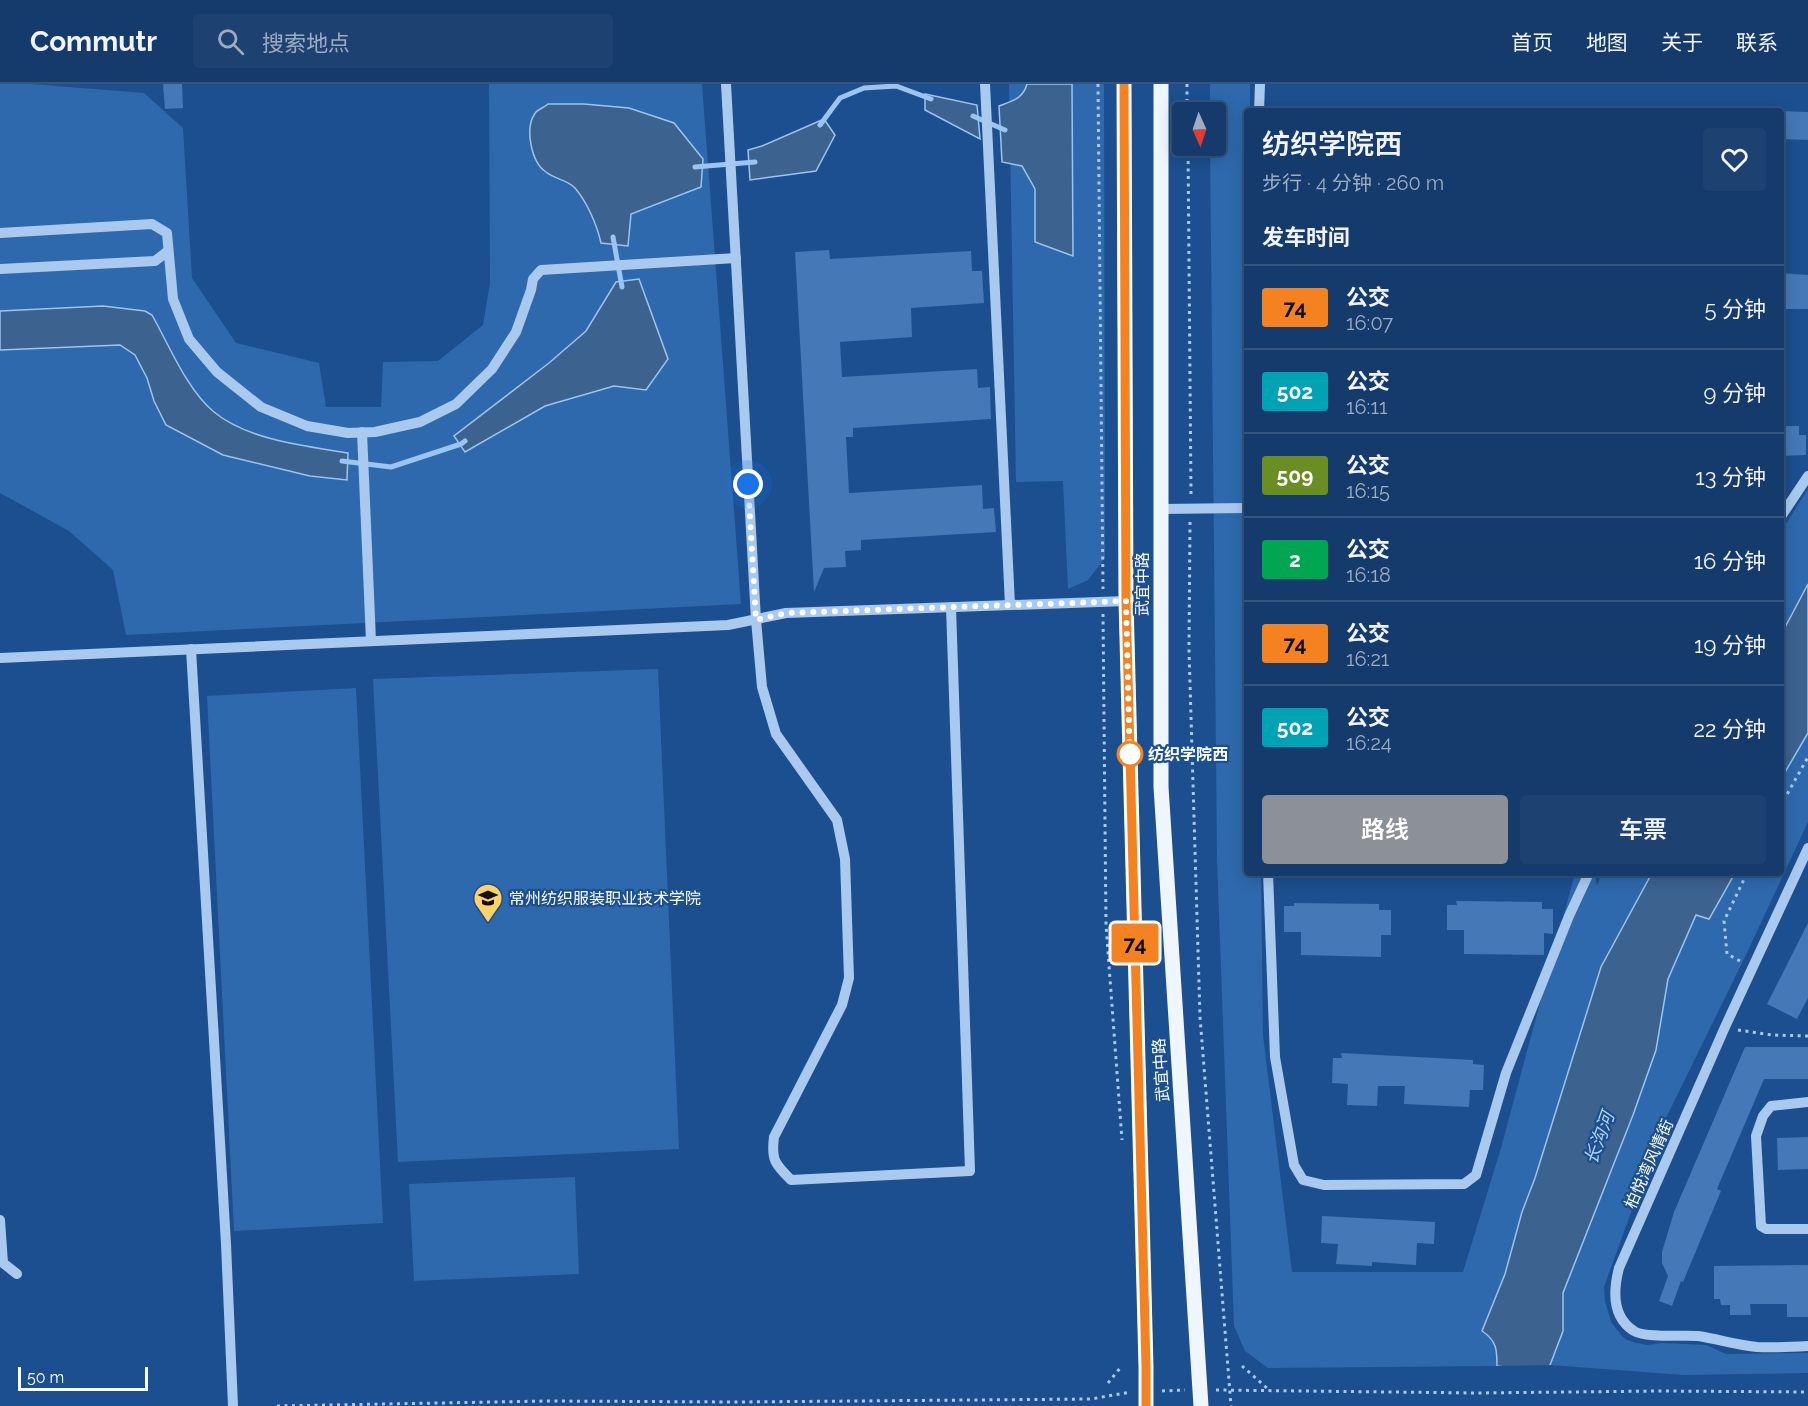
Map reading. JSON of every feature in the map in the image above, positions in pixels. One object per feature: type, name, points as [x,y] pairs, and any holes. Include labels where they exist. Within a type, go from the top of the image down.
[{"type":"main road","name":"武宜中路","points":[[1124,84],[1126,601],[1146,1399]]},
{"type":"main road","name":"武宜中路","points":[[1161,84],[1161,787],[1201,1406]]},
{"type":"street","points":[[726,84],[756,620],[762,687],[776,734],[837,820],[845,859],[849,978],[842,1005],[774,1137],[772,1152],[777,1167],[791,1180],[970,1171],[951,607]]},
{"type":"street","points":[[985,84],[1010,605]]},
{"type":"street","points":[[1259,108],[1260,84]]},
{"type":"street","points":[[0,233],[152,224],[167,233],[173,300],[189,339],[217,372],[261,407],[307,426],[348,433],[375,432],[420,422],[456,404],[492,369],[516,332],[533,279],[541,270],[736,258]]},
{"type":"street","points":[[0,268],[155,261],[168,252]]},
{"type":"street","points":[[363,432],[371,641]]},
{"type":"street","points":[[1784,512],[1808,476]]},
{"type":"street","points":[[1160,509],[1244,508]]},
{"type":"street","points":[[0,658],[728,625],[786,613],[1126,601]]},
{"type":"street","points":[[191,649],[226,1244],[232,1406]]},
{"type":"street","name":"柏悦湾风情街","points":[[1808,848],[1725,1028],[1619,1269],[1615,1291],[1617,1308],[1622,1320],[1635,1333],[1698,1336],[1758,1347],[1808,1346]]},
{"type":"street","points":[[1268,876],[1275,1057],[1288,1133],[1294,1166],[1303,1180],[1324,1185],[1464,1184],[1476,1174],[1506,1073],[1569,916],[1588,876]]},
{"type":"street","points":[[1808,1102],[1771,1106],[1760,1122],[1755,1144],[1761,1226],[1766,1229],[1808,1229]]},
{"type":"street","points":[[0,1220],[3,1263],[17,1274]]},
{"type":"path","points":[[1098,84],[1106,925],[1123,1147]]},
{"type":"path","points":[[1187,84],[1187,102]]},
{"type":"path","points":[[1188,156],[1191,509],[1189,650],[1200,1017],[1231,1406]]},
{"type":"path","points":[[1784,800],[1808,757]]},
{"type":"path","points":[[1746,876],[1724,921],[1727,954],[1752,968]]},
{"type":"path","points":[[1725,1028],[1772,1035],[1808,1036]]},
{"type":"path","points":[[1242,1366],[1270,1391]]},
{"type":"path","points":[[1108,1383],[1121,1367]]},
{"type":"path","points":[[277,1406],[548,1401],[737,1402],[1091,1398],[1107,1395],[1146,1399],[1199,1390],[1478,1393],[1808,1392]]},
{"type":"shaded area","points":[[0,84],[31,84],[144,93],[183,128],[192,278],[236,343],[319,363],[326,407],[381,407],[383,362],[438,361],[483,325],[490,283],[489,84],[702,84],[741,604],[126,635],[113,570],[69,531],[0,493]]},
{"type":"shaded area","points":[[1009,84],[1104,84],[1105,558],[1088,580],[1068,589],[1063,481],[1016,482]]},
{"type":"shaded area","points":[[1210,84],[1250,84],[1250,108],[1244,108],[1244,876],[1261,876],[1263,1035],[1292,1272],[1463,1272],[1501,1148],[1574,876],[1595,876],[1597,886],[1601,876],[1650,876],[1601,967],[1535,1178],[1522,1212],[1505,1274],[1482,1331],[1495,1346],[1497,1366],[1268,1368],[1245,1351],[1234,1326],[1217,858],[1210,156],[1226,156],[1226,102],[1210,102]]},
{"type":"shaded area","points":[[1808,489],[1808,584],[1784,629],[1784,527]]},
{"type":"shaded area","points":[[658,669],[679,1149],[398,1162],[373,679]]},
{"type":"shaded area","points":[[356,688],[383,1223],[234,1231],[207,696]]},
{"type":"shaded area","points":[[1808,733],[1808,822],[1784,873],[1784,774]]},
{"type":"shaded area","points":[[1733,876],[1783,876],[1663,1124],[1604,1287],[1605,1301],[1611,1322],[1627,1340],[1647,1345],[1662,1343],[1706,1345],[1726,1354],[1808,1353],[1808,1373],[1684,1375],[1550,1365],[1563,1331],[1563,1293],[1656,1050],[1668,979],[1696,915],[1709,919]]},
{"type":"shaded area","points":[[575,1177],[579,1274],[414,1281],[409,1184]]},
{"type":"water","points":[[1027,84],[1072,84],[1073,256],[1035,242],[1035,189],[1022,166],[1002,162],[999,106],[1020,96]]},
{"type":"water","points":[[925,94],[977,105],[980,139],[925,110]]},
{"type":"water","points":[[548,104],[629,108],[674,123],[703,159],[701,187],[631,214],[628,246],[601,243],[584,200],[572,185],[546,172],[536,161],[531,144],[530,126],[536,112]]},
{"type":"water","points":[[824,119],[835,135],[816,171],[750,180],[748,150]]},
{"type":"water","points":[[639,279],[668,359],[646,390],[614,386],[545,406],[465,452],[454,436],[549,363],[586,331],[616,282]]},
{"type":"water","points":[[103,306],[145,311],[152,315],[195,392],[204,403],[228,422],[278,440],[348,453],[347,480],[310,476],[223,455],[166,425],[135,355],[120,345],[0,350],[0,311]]},
{"type":"water","points":[[1808,584],[1808,733],[1784,774],[1784,629]]},
{"type":"water","name":"长沟河","points":[[1650,876],[1733,876],[1709,919],[1696,915],[1668,979],[1656,1050],[1563,1293],[1563,1331],[1547,1373],[1497,1366],[1495,1346],[1491,1338],[1482,1331],[1505,1274],[1522,1212],[1535,1178],[1601,967]]},
{"type":"pier","points":[[1553,1365],[1538,1406],[1484,1406],[1494,1366]]},
{"type":"building","points":[[163,84],[182,84],[183,108],[165,109]]},
{"type":"building","points":[[1784,111],[1808,112],[1808,140],[1784,139]]},
{"type":"building","points":[[829,250],[830,259],[971,251],[972,271],[982,271],[984,303],[911,308],[912,337],[840,342],[842,377],[977,369],[978,388],[990,387],[991,419],[853,428],[853,437],[846,437],[849,493],[982,485],[983,509],[994,508],[996,532],[861,540],[861,550],[845,551],[846,567],[824,568],[814,592],[795,252]]},
{"type":"building","points":[[1784,273],[1808,275],[1808,309],[1784,309]]},
{"type":"building","points":[[1784,426],[1799,426],[1799,435],[1806,435],[1806,455],[1784,456]]},
{"type":"building","points":[[1456,901],[1542,902],[1542,909],[1553,909],[1553,934],[1544,933],[1544,955],[1464,954],[1464,930],[1447,930],[1447,905],[1457,905]]},
{"type":"building","points":[[1294,903],[1379,904],[1379,910],[1391,910],[1391,935],[1381,935],[1381,957],[1301,955],[1301,932],[1284,932],[1284,906],[1294,906]]},
{"type":"building","points":[[1808,923],[1808,998],[1797,1019],[1767,1004]]},
{"type":"building","points":[[1745,1047],[1808,1047],[1808,1079],[1764,1079],[1717,1189],[1721,1191],[1672,1306],[1659,1301],[1668,1276],[1662,1263],[1662,1252],[1674,1212]]},
{"type":"building","points":[[1341,1053],[1473,1060],[1473,1064],[1484,1065],[1483,1090],[1470,1090],[1469,1107],[1404,1104],[1405,1086],[1378,1086],[1377,1106],[1347,1105],[1348,1084],[1332,1083],[1333,1058],[1342,1058]]},
{"type":"building","points":[[1808,1137],[1808,1169],[1778,1170],[1777,1138]]},
{"type":"building","points":[[1322,1216],[1435,1222],[1434,1244],[1417,1243],[1416,1265],[1372,1262],[1372,1266],[1336,1264],[1338,1244],[1321,1243]]},
{"type":"building","points":[[1808,1265],[1808,1317],[1787,1317],[1787,1304],[1750,1304],[1751,1315],[1730,1315],[1730,1305],[1721,1305],[1720,1299],[1714,1299],[1714,1266]]},
{"type":"waterway","points":[[820,125],[840,98],[864,88],[896,86],[931,99]]},
{"type":"waterway","points":[[973,116],[1005,130]]},
{"type":"waterway","points":[[695,167],[755,162]]},
{"type":"waterway","points":[[613,237],[622,287]]},
{"type":"waterway","points":[[342,461],[391,467],[465,441]]},
{"type":"bus line","name":"74","points":[[1124,84],[1126,601],[1146,1406]]},
{"type":"place","name":"纺织学院西","points":[[1130,754]]},
{"type":"place","name":"常州纺织服装职业技术学院","points":[[488,924]]},
{"type":"route","points":[[748,484],[756,620],[786,613],[1126,601],[1130,765],[1130,754]]}]
